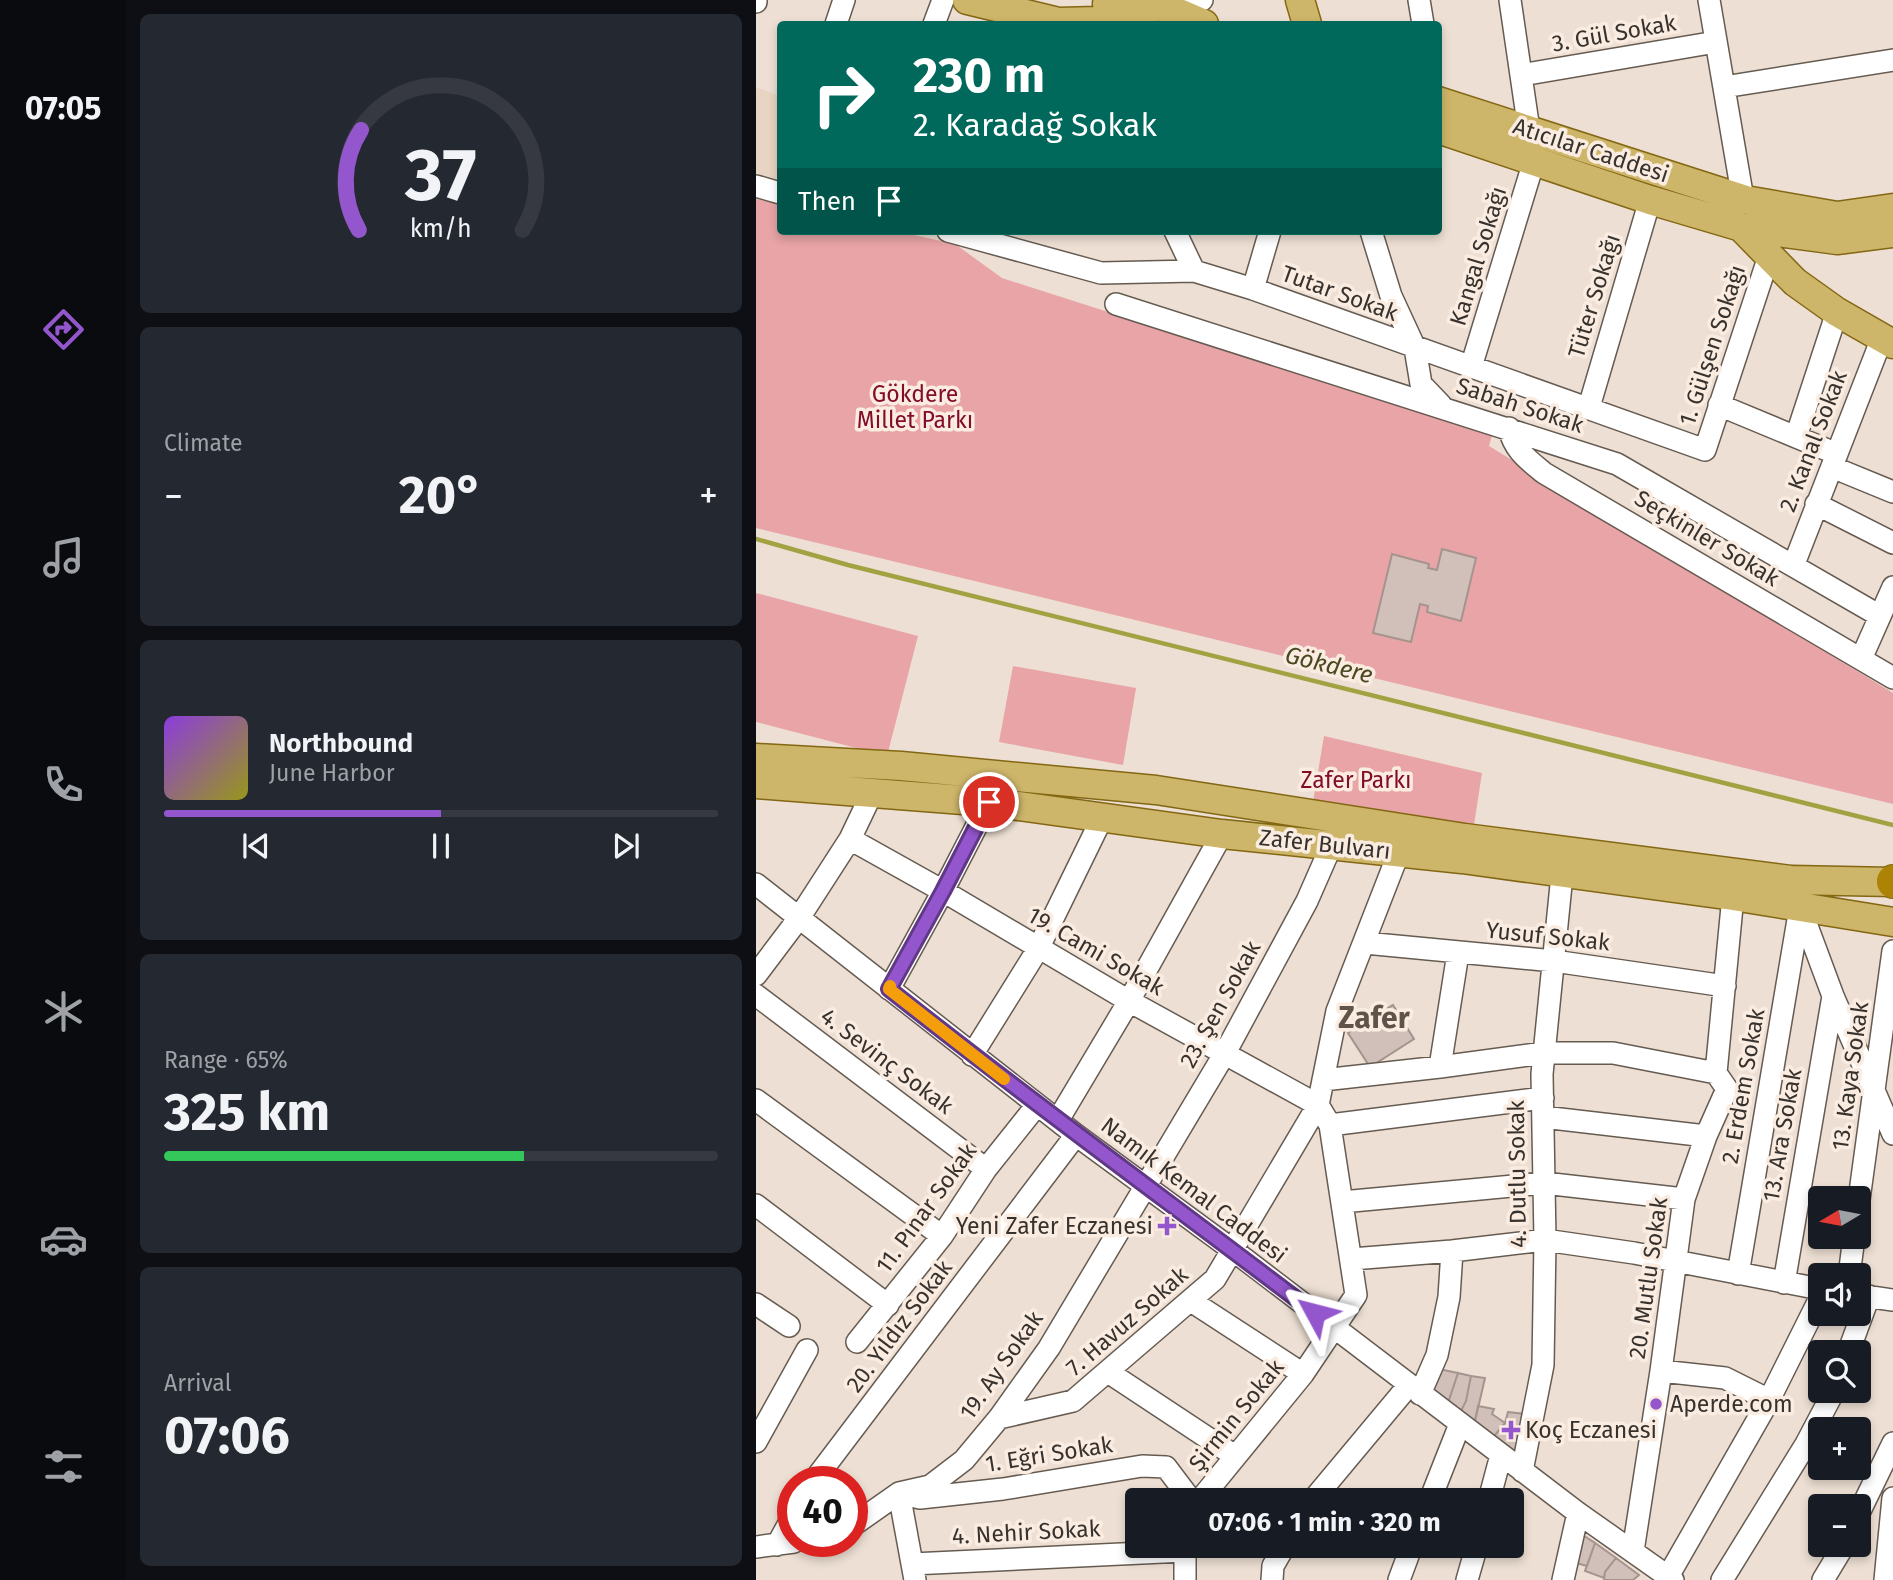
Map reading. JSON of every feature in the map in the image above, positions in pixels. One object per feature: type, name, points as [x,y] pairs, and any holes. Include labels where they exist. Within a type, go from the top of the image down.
[{"type":"main road","points":[[967,0],[1036,21]]},
{"type":"main road","points":[[1300,0],[1306,21]]},
{"type":"main road","points":[[1068,21],[1140,13],[1187,21]]},
{"type":"main road","name":"Atıcılar Caddesi","points":[[1442,102],[1530,130],[1744,216],[1769,256],[1795,282],[1837,312],[1887,341]]},
{"type":"main road","name":"Atıcılar Caddesi","points":[[1442,130],[1650,200],[1744,216]]},
{"type":"main road","points":[[1744,216],[1837,216],[1893,208]]},
{"type":"main road","points":[[1744,216],[1837,240],[1893,233]]},
{"type":"main road","name":"Zafer Bulvarı","points":[[756,758],[901,766],[1156,790],[1465,838],[1791,880],[1893,882]]},
{"type":"main road","name":"Zafer Bulvarı","points":[[756,784],[989,802],[1222,834],[1399,852],[1733,896],[1893,922]]},
{"type":"street","points":[[837,21],[844,0]]},
{"type":"street","points":[[935,21],[943,0]]},
{"type":"street","points":[[1140,13],[1202,0]]},
{"type":"street","points":[[1419,0],[1422,21]]},
{"type":"street","points":[[1510,0],[1530,130]]},
{"type":"street","points":[[1709,0],[1744,216]]},
{"type":"street","name":"3. Gül Sokak","points":[[1521,75],[1716,42]]},
{"type":"street","points":[[1724,87],[1893,60]]},
{"type":"street","name":"Kangal Sokağı","points":[[1471,367],[1534,161]]},
{"type":"street","points":[[756,186],[777,192]]},
{"type":"street","name":"Tüter Sokağı","points":[[1589,407],[1650,200]]},
{"type":"street","name":"Tutar Sokak","points":[[968,235],[1101,273],[1194,271],[1253,289],[1705,450]]},
{"type":"street","points":[[1177,235],[1194,271]]},
{"type":"street","points":[[1253,289],[1269,235]]},
{"type":"street","points":[[1372,235],[1391,296],[1415,348],[1421,384],[1444,408]]},
{"type":"street","points":[[1377,253],[1383,235]]},
{"type":"street","name":"1. Gülşen Sokağı","points":[[1705,450],[1769,256]]},
{"type":"street","name":"Sabah Sokak","points":[[1116,304],[1617,464],[1880,616]]},
{"type":"street","points":[[1796,437],[1837,312]]},
{"type":"street","name":"2. Kanal Sokak","points":[[1794,564],[1834,460],[1887,341]]},
{"type":"street","points":[[1719,405],[1796,437],[1893,492]]},
{"type":"street","name":"Seçkinler Sokak","points":[[1509,428],[1512,442],[1518,451],[1544,473],[1893,678]]},
{"type":"street","points":[[1816,504],[1893,543]]},
{"type":"street","points":[[1861,659],[1893,587]]},
{"type":"street","points":[[756,975],[799,918],[850,839],[872,793]]},
{"type":"street","points":[[889,989],[989,802]]},
{"type":"street","points":[[972,1055],[1038,949],[1102,818]]},
{"type":"street","points":[[1058,1120],[1129,1001],[1222,834]]},
{"type":"street","name":"19. Cami Sokak","points":[[850,839],[1129,1001],[1318,1105]]},
{"type":"street","name":"23. Şen Sokak","points":[[1145,1184],[1224,1053],[1307,901],[1332,844]]},
{"type":"street","name":"7. Havuz Sokak","points":[[999,1418],[1073,1401],[1215,1279],[1318,1105],[1337,1011],[1399,852]]},
{"type":"street","name":"4. Dutlu Sokak","points":[[1522,1471],[1543,1365],[1544,1053],[1562,874]]},
{"type":"street","name":"Namık Kemal Caddesi","points":[[756,884],[1076,1135],[1145,1184],[1522,1471],[1669,1579]]},
{"type":"street","name":"20. Mutlu Sokak","points":[[1633,1551],[1684,1199],[1706,1136],[1727,1089],[1716,1073],[1733,896]]},
{"type":"street","points":[[1800,908],[1833,996],[1893,1134]]},
{"type":"street","name":"2. Erdem Sokak","points":[[1738,1274],[1800,908]]},
{"type":"street","name":"Yusuf Sokak","points":[[1365,943],[1554,961],[1725,986]]},
{"type":"street","name":"13. Kaya Sokak","points":[[1861,1186],[1893,951]]},
{"type":"street","points":[[1440,1067],[1458,953]]},
{"type":"street","name":"4. Sevinç Sokak","points":[[756,995],[986,1169]]},
{"type":"street","name":"13. Ara Sokak","points":[[1784,1283],[1833,996]]},
{"type":"street","points":[[1323,1080],[1544,1053],[1613,1053],[1716,1073]]},
{"type":"street","points":[[756,1100],[942,1236]]},
{"type":"street","name":"11. Pınar Sokak","points":[[857,1342],[942,1236],[986,1169],[1037,1105]]},
{"type":"street","points":[[1318,1105],[1330,1125],[1543,1107],[1706,1136]]},
{"type":"street","name":"Şirmin Sokak","points":[[1210,1488],[1303,1374],[1356,1295],[1330,1125]]},
{"type":"street","name":"20. Yıldız Sokak","points":[[825,1466],[1076,1135]]},
{"type":"street","points":[[1342,1202],[1544,1183],[1684,1199]]},
{"type":"street","name":"19. Ay Sokak","points":[[868,1515],[899,1493],[930,1486],[964,1460],[999,1418],[1049,1348],[1145,1184]]},
{"type":"street","points":[[756,1205],[888,1305]]},
{"type":"street","points":[[1352,1259],[1545,1240],[1634,1253],[1808,1287]]},
{"type":"street","points":[[1324,1488],[1415,1390],[1437,1355],[1449,1297],[1452,1251]]},
{"type":"street","points":[[1871,1297],[1893,1300]]},
{"type":"street","points":[[1191,1301],[1303,1374]]},
{"type":"street","points":[[756,1304],[789,1326]]},
{"type":"street","points":[[1669,1579],[1769,1400],[1808,1322]]},
{"type":"street","points":[[756,1442],[807,1350]]},
{"type":"street","points":[[1661,1371],[1725,1378],[1769,1400]]},
{"type":"street","points":[[1108,1372],[1235,1456]]},
{"type":"street","points":[[1722,1580],[1806,1444],[1828,1403]]},
{"type":"street","points":[[1435,1488],[1460,1424]]},
{"type":"street","points":[[1868,1494],[1893,1443]]},
{"type":"street","points":[[1492,1488],[1501,1455]]},
{"type":"street","name":"1. Eğri Sokak","points":[[899,1493],[920,1498],[934,1497],[1003,1489],[1142,1465],[1166,1467],[1182,1488]]},
{"type":"street","points":[[899,1493],[914,1572]]},
{"type":"street","points":[[1885,1580],[1893,1498]]},
{"type":"street","points":[[1563,1580],[1578,1513]]},
{"type":"street","name":"4. Nehir Sokak","points":[[914,1572],[1125,1553]]},
{"type":"street","points":[[1823,1580],[1837,1557]]},
{"type":"street","points":[[1184,1558],[1185,1580]]},
{"type":"street","points":[[1272,1580],[1273,1566],[1277,1558]]},
{"type":"street","points":[[1399,1580],[1407,1558]]},
{"type":"street","points":[[1467,1580],[1473,1558]]},
{"type":"shaded area","points":[[756,87],[777,95],[777,175],[776,179],[756,173]]},
{"type":"green space","name":"Gökdere Millet Parkı","points":[[756,199],[777,203],[777,235],[914,235],[955,244],[1002,278],[1492,435],[1489,446],[1893,693],[1893,804],[756,528]]},
{"type":"green space","points":[[756,593],[918,636],[887,756],[756,722]]},
{"type":"green space","points":[[1013,666],[1136,688],[1123,765],[999,742]]},
{"type":"green space","name":"Zafer Parkı","points":[[1324,736],[1482,773],[1473,831],[1312,808]]},
{"type":"building","points":[[1442,549],[1476,558],[1461,621],[1427,612],[1428,606],[1420,604],[1411,642],[1373,633],[1392,554],[1429,564],[1428,568],[1437,570]]},
{"type":"building","points":[[1393,1005],[1414,1039],[1370,1067],[1348,1033]]},
{"type":"building","points":[[1434,1368],[1458,1373],[1446,1409],[1426,1394]]},
{"type":"building","points":[[1458,1373],[1471,1376],[1466,1401],[1458,1417],[1446,1409]]},
{"type":"building","points":[[1471,1376],[1485,1378],[1473,1430],[1458,1417],[1466,1401]]},
{"type":"building","points":[[1478,1406],[1494,1409],[1492,1414],[1505,1423],[1490,1441],[1473,1430]]},
{"type":"building","points":[[1508,1412],[1525,1414],[1516,1460],[1490,1441],[1505,1423]]},
{"type":"building","points":[[1578,1532],[1595,1543],[1587,1566],[1569,1561]]},
{"type":"building","points":[[1595,1543],[1616,1558],[1605,1572],[1604,1578],[1585,1571]]},
{"type":"building","points":[[1616,1558],[1639,1575],[1633,1580],[1604,1580],[1605,1572]]},
{"type":"waterway","name":"Gökdere","points":[[756,539],[848,565],[1893,825]]},
{"type":"slow traffic","points":[[890,986],[889,989],[1004,1079]]},
{"type":"place","name":"Yeni Zafer Eczanesi","points":[[1167,1226]]},
{"type":"place","name":"Aperde.com","points":[[1656,1404]]},
{"type":"place","name":"Koç Eczanesi","points":[[1511,1430]]},
{"type":"district","name":"Zafer","points":[[1374,1018]]},
{"type":"route","points":[[989,802],[889,989],[1076,1135],[1315,1313]]}]
